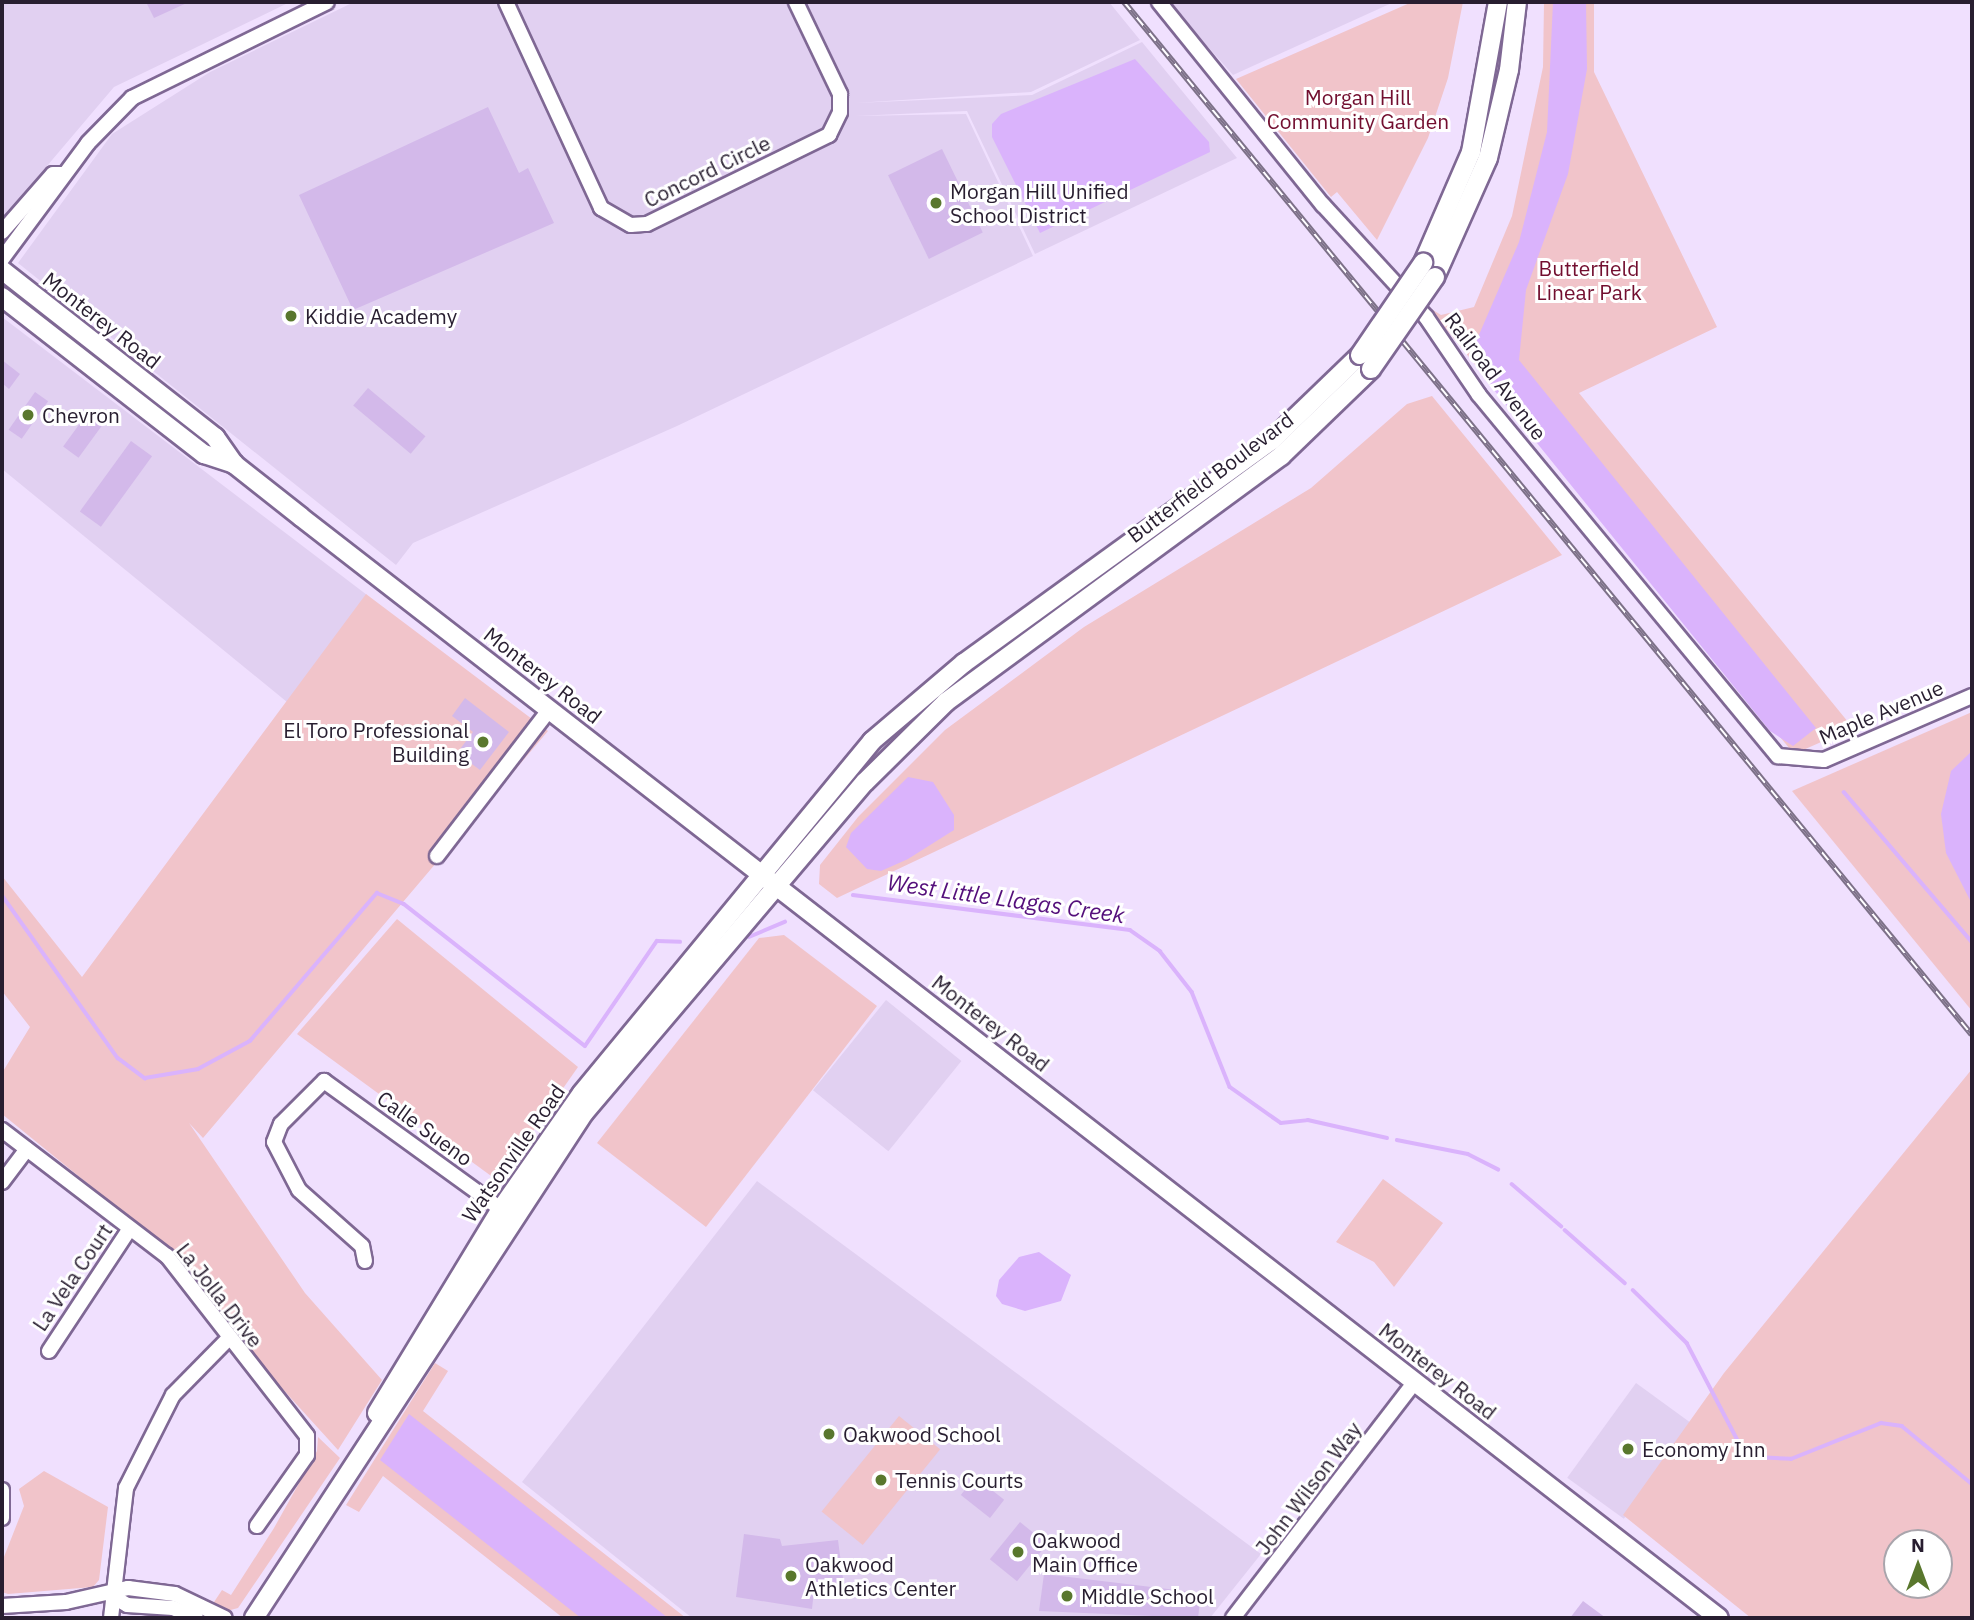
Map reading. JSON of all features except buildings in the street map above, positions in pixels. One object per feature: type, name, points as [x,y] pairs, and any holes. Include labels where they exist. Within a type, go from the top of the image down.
[{"type":"main road","name":"Butterfield Boulevard","points":[[760,873],[900,715],[1271,441],[1365,362],[1423,263],[1471,152],[1497,2]]},
{"type":"main road","name":"Butterfield Boulevard","points":[[777,885],[887,758],[946,702],[1281,456],[1365,362],[1435,277],[1488,158],[1509,70],[1517,2]]},
{"type":"main road","name":"Monterey Road","points":[[2,270],[215,437],[234,464],[1719,1618]]},
{"type":"main road","name":"Monterey Road","points":[[2,297],[204,454],[234,464]]},
{"type":"main road","name":"Watsonville Road","points":[[389,1405],[500,1209],[592,1080],[760,873]]},
{"type":"main road","name":"Watsonville Road","points":[[254,1618],[341,1482],[339,1473],[360,1451],[576,1124],[777,885]]},
{"type":"street","points":[[2,259],[63,183],[64,174],[132,98],[327,2]]},
{"type":"street","name":"Concord Circle","points":[[506,2],[601,208],[631,225],[647,224],[829,135],[840,112],[839,94],[796,2]]},
{"type":"street","name":"Railroad Avenue","points":[[1159,2],[1323,205],[1426,317],[1479,395],[1759,739],[1778,756],[1804,763]]},
{"type":"street","points":[[2,232],[53,174],[64,174]]},
{"type":"street","name":"Maple Avenue","points":[[1804,763],[1824,760],[1972,696]]},
{"type":"street","points":[[437,856],[549,710]]},
{"type":"street","name":"Calle Sueno","points":[[365,1262],[362,1246],[299,1190],[274,1142],[281,1124],[324,1081],[500,1209]]},
{"type":"street","name":"La Jolla Drive","points":[[2,1130],[130,1228],[184,1276],[227,1340],[307,1436],[307,1455],[257,1526]]},
{"type":"street","points":[[2,1182],[27,1149]]},
{"type":"street","name":"La Vela Court","points":[[49,1350],[130,1228]]},
{"type":"street","points":[[111,1618],[110,1595],[126,1488],[173,1395],[227,1340]]},
{"type":"street","name":"John Wilson Way","points":[[1233,1618],[1415,1382]]},
{"type":"street","points":[[2,1490],[2,1518]]},
{"type":"street","points":[[2,1606],[110,1595],[128,1588],[159,1590],[225,1618]]},
{"type":"street","points":[[110,1595],[127,1605],[173,1608],[196,1618]]},
{"type":"shaded area","points":[[2,2],[290,2],[114,87],[2,219]]},
{"type":"shaded area","points":[[354,2],[1109,2],[1140,40],[1031,92],[855,103],[1032,95],[1142,42],[1237,158],[1035,254],[967,111],[855,116],[966,114],[1033,256],[677,426],[413,543],[396,565],[18,263],[112,134],[210,72]]},
{"type":"shaded area","points":[[1168,2],[1394,2],[1233,75]]},
{"type":"shaded area","points":[[1553,2],[1586,2],[1587,69],[1568,174],[1526,290],[1519,360],[1816,728],[1793,746],[1770,731],[1481,374],[1475,344],[1519,242],[1547,132]]},
{"type":"shaded area","points":[[1135,59],[1209,142],[1210,152],[1040,233],[992,137],[992,124],[1001,114]]},
{"type":"shaded area","points":[[2,317],[367,595],[287,702],[2,469]]},
{"type":"shaded area","points":[[1972,751],[1972,904],[1946,853],[1941,814],[1951,771]]},
{"type":"shaded area","points":[[908,777],[933,782],[954,815],[954,830],[908,859],[881,871],[867,869],[846,847],[851,833]]},
{"type":"shaded area","points":[[886,1000],[961,1061],[888,1151],[813,1090]]},
{"type":"shaded area","name":"Oakwood School","points":[[757,1181],[1261,1554],[1210,1618],[692,1618],[522,1482]]},
{"type":"shaded area","points":[[1039,1252],[1071,1275],[1061,1301],[1025,1311],[1002,1304],[996,1296],[999,1280],[1019,1257]]},
{"type":"shaded area","name":"Economy Inn","points":[[1636,1383],[1693,1424],[1624,1519],[1567,1478]]},
{"type":"shaded area","points":[[409,1414],[668,1618],[581,1618],[380,1460]]},
{"type":"green space","name":"Morgan Hill Community Garden","points":[[1412,2],[1463,2],[1448,78],[1428,138],[1377,240],[1337,192],[1331,197],[1236,79]]},
{"type":"green space","name":"Butterfield Linear Park","points":[[1544,2],[1594,2],[1594,72],[1717,327],[1579,393],[1853,728],[1794,754],[1428,307],[1441,315],[1474,307],[1512,216],[1543,67]]},
{"type":"green space","points":[[1432,396],[1562,555],[837,898],[819,884],[820,865],[858,817],[945,730],[1084,627],[1311,488],[1407,404]]},
{"type":"green space","points":[[366,594],[548,731],[203,1138],[189,1123],[305,1293],[382,1380],[338,1450],[238,1340],[183,1261],[2,1114],[2,1073],[30,1027],[2,991],[2,876],[82,977]]},
{"type":"green space","points":[[1972,712],[1972,1011],[1792,791]]},
{"type":"green space","points":[[397,919],[578,1067],[498,1181],[297,1034]]},
{"type":"green space","points":[[784,935],[877,1006],[706,1227],[597,1143],[759,938]]},
{"type":"green space","points":[[1972,1069],[1972,1618],[1751,1618],[1623,1515],[1724,1373]]},
{"type":"green space","points":[[1383,1179],[1443,1223],[1394,1287],[1374,1262],[1336,1242]]},
{"type":"green space","points":[[435,1363],[448,1371],[423,1411],[686,1618],[563,1618],[383,1476],[359,1512],[346,1505]]},
{"type":"green space","name":"Tennis Courts","points":[[899,1416],[940,1449],[863,1545],[822,1512]]},
{"type":"green space","points":[[318,1437],[340,1458],[238,1608],[223,1612],[212,1605],[222,1590],[231,1595],[274,1528],[317,1451]]},
{"type":"green space","points":[[44,1471],[108,1507],[99,1580],[93,1587],[8,1594],[2,1592],[2,1562],[24,1506],[19,1489]]},
{"type":"waterway","points":[[1844,792],[1972,942]]},
{"type":"waterway","name":"West Little Llagas Creek","points":[[2,895],[118,1058],[145,1078],[198,1069],[250,1041],[377,893],[404,904],[585,1046],[657,941],[680,942]]},
{"type":"waterway","name":"West Little Llagas Creek","points":[[853,895],[1130,930],[1160,951],[1192,992],[1230,1087],[1281,1123],[1308,1120],[1387,1138]]},
{"type":"waterway","name":"West Little Llagas Creek","points":[[749,937],[785,922]]},
{"type":"waterway","name":"West Little Llagas Creek","points":[[1397,1140],[1468,1154],[1498,1169]]},
{"type":"waterway","name":"West Little Llagas Creek","points":[[1512,1184],[1561,1226]]},
{"type":"waterway","name":"West Little Llagas Creek","points":[[1565,1230],[1625,1283]]},
{"type":"waterway","name":"West Little Llagas Creek","points":[[1633,1290],[1687,1343],[1742,1448],[1756,1457],[1791,1459],[1881,1423],[1902,1426],[1972,1484]]},
{"type":"railway","points":[[1124,2],[1972,1035]]},
{"type":"place","name":"Morgan Hill Unified School District","points":[[936,203]]},
{"type":"place","name":"Kiddie Academy","points":[[291,316]]},
{"type":"place","name":"Chevron","points":[[28,415]]},
{"type":"place","name":"El Toro Professional Building","points":[[483,742]]},
{"type":"place","name":"Oakwood School","points":[[829,1434]]},
{"type":"place","name":"Economy Inn","points":[[1628,1449]]},
{"type":"place","name":"Tennis Courts","points":[[881,1480]]},
{"type":"place","name":"Oakwood Main Office","points":[[1018,1552]]},
{"type":"place","name":"Oakwood Athletics Center","points":[[791,1576]]},
{"type":"place","name":"Middle School","points":[[1067,1596]]}]
